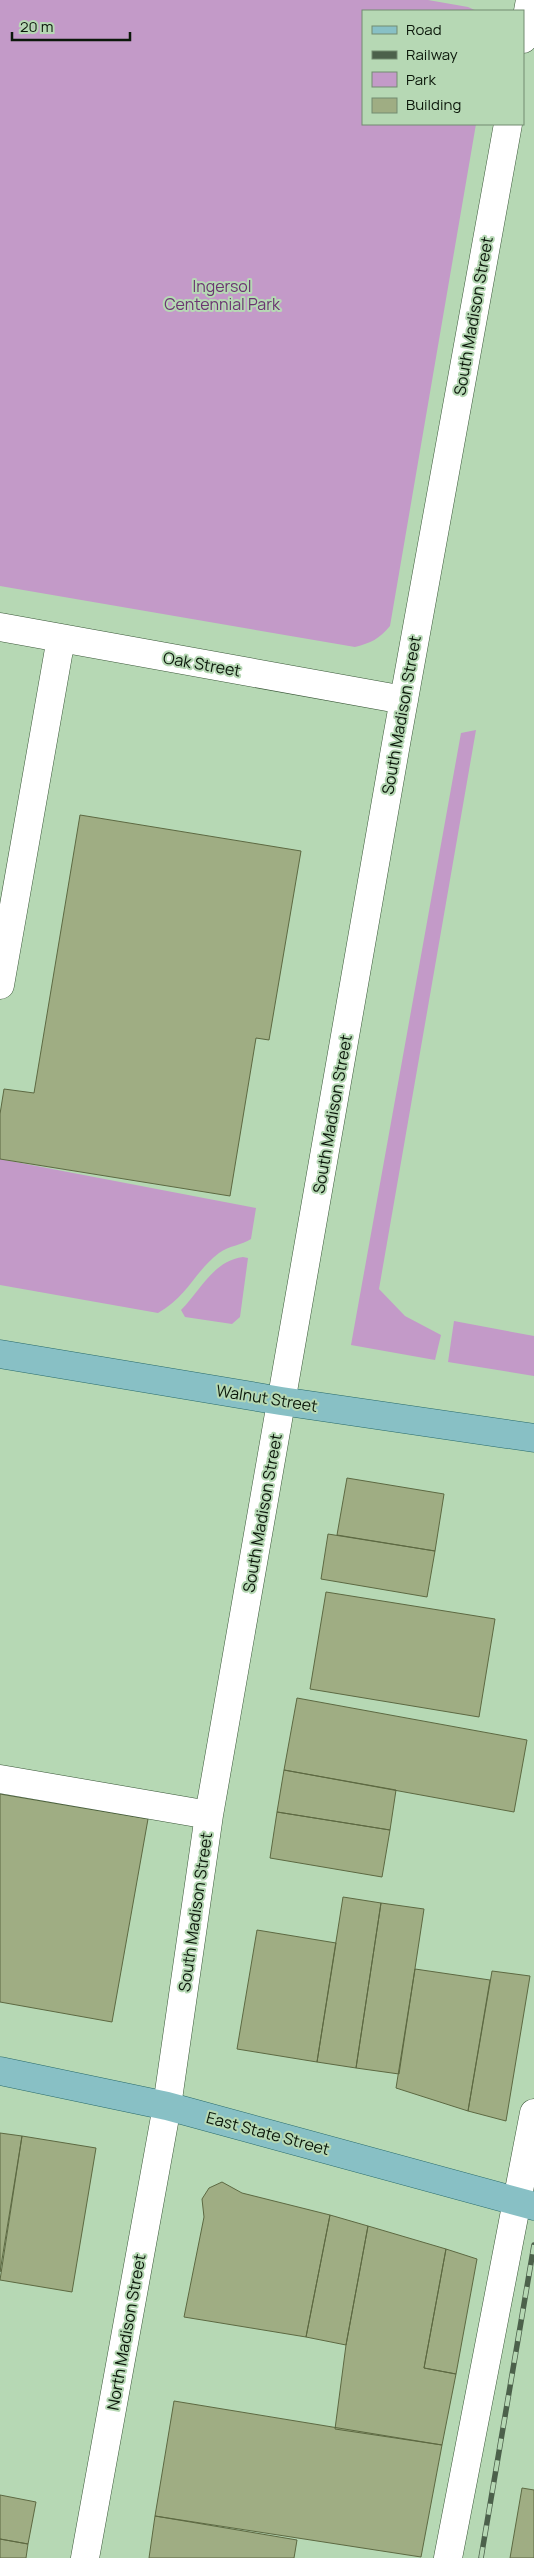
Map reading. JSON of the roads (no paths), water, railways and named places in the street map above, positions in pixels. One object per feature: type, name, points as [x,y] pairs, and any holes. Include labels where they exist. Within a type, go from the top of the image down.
[{"type":"main road","name":"Walnut Street","points":[[0,1354],[281,1401],[534,1438]]},
{"type":"main road","name":"East State Street","points":[[0,2071],[167,2106],[526,2203]]},
{"type":"street","points":[[524,33],[530,0]]},
{"type":"street","name":"South Madison Street","points":[[167,2106],[209,1815],[404,700],[508,125]]},
{"type":"street","name":"Oak Street","points":[[0,627],[404,700]]},
{"type":"street","points":[[0,985],[61,638]]},
{"type":"street","points":[[0,1779],[209,1815]]},
{"type":"street","name":"North Madison Street","points":[[85,2558],[167,2106]]},
{"type":"street","points":[[448,2558],[526,2203],[534,2113]]},
{"type":"railway","points":[[481,2558],[534,2245]]},
{"type":"park label","name":"Ingersol Centennial Park","points":[[222,295]]}]
